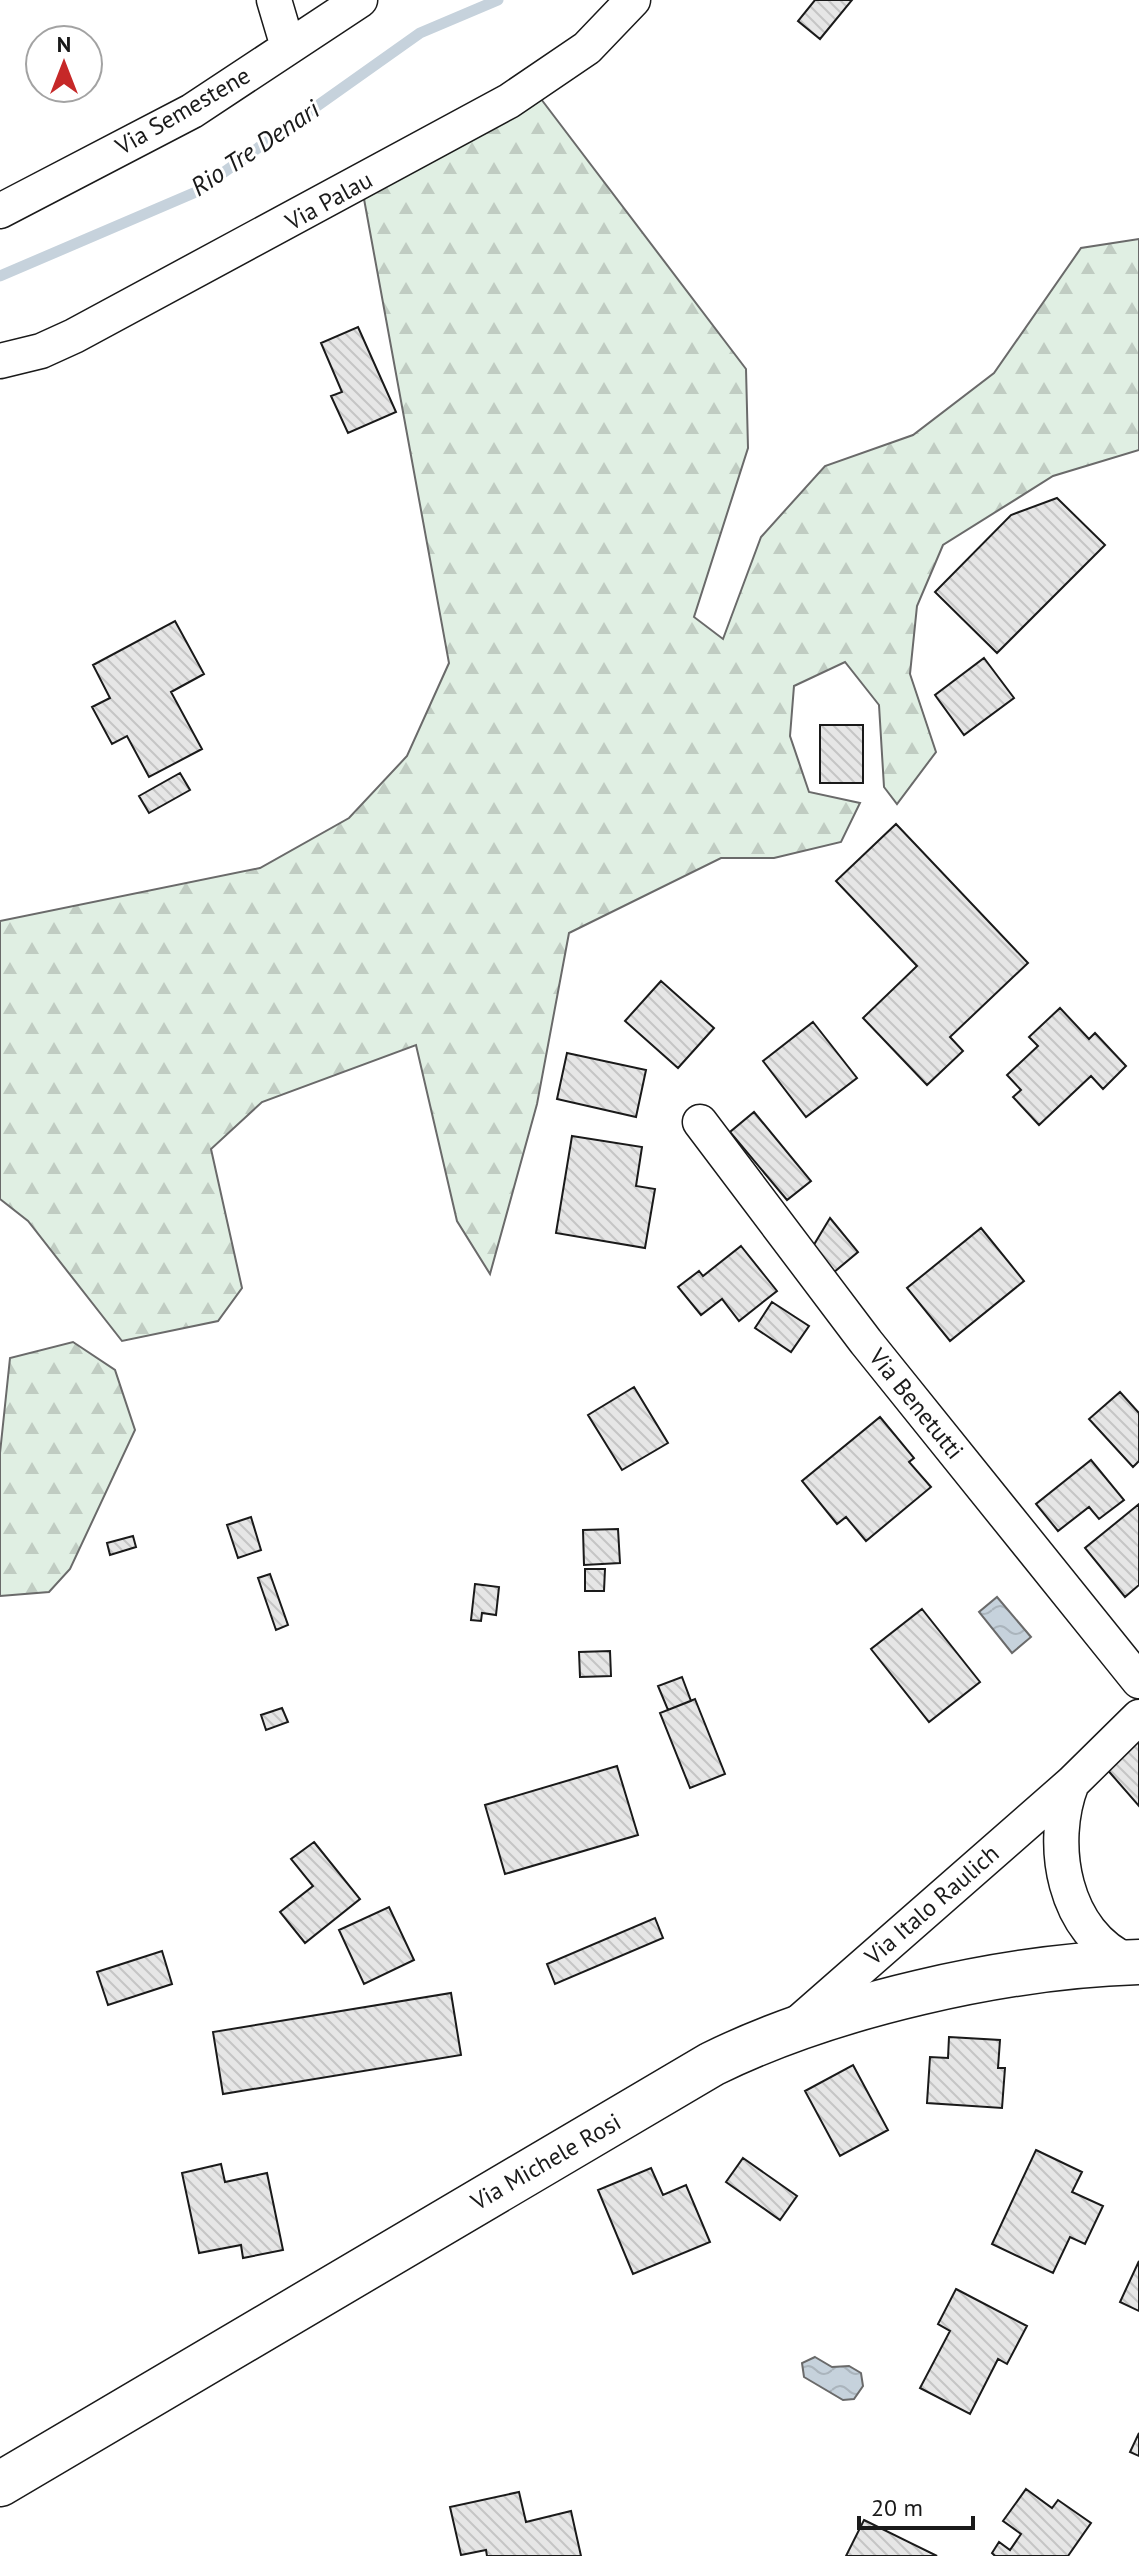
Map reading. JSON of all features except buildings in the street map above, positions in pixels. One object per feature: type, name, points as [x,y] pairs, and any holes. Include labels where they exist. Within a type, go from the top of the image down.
[{"type":"street","points":[[274,0],[288,47]]},
{"type":"street","name":"Via Semestene","points":[[0,211],[192,111],[360,0]]},
{"type":"street","name":"Via Palau","points":[[0,361],[41,351],[74,336],[509,101],[587,48],[633,0]]},
{"type":"street","name":"Via Benetutti","points":[[700,1122],[866,1342],[1139,1681]]},
{"type":"street","name":"Via Italo Raulich","points":[[793,2027],[1072,1783],[1139,1717]]},
{"type":"street","name":"Via Italo Raulich","points":[[1072,1783],[1064,1802],[1060,1832],[1067,1885],[1099,1941],[1114,1955],[1134,1962]]},
{"type":"street","name":"Via Michele Rosi","points":[[0,2484],[712,2064],[793,2027],[930,1991],[1024,1974],[1134,1962]]},
{"type":"green space","points":[[538,95],[746,369],[748,448],[694,617],[723,639],[761,537],[825,466],[913,435],[994,373],[1081,248],[1139,239],[1139,450],[1053,476],[943,545],[917,606],[910,674],[936,752],[897,804],[884,787],[879,705],[845,662],[794,686],[790,736],[809,792],[860,803],[841,842],[774,858],[721,858],[569,933],[537,1104],[490,1274],[457,1221],[416,1045],[262,1102],[211,1149],[242,1288],[218,1321],[122,1341],[28,1221],[0,1199],[0,921],[260,868],[349,818],[407,756],[449,663],[364,199]]},
{"type":"green space","points":[[73,1342],[115,1370],[135,1430],[70,1569],[49,1592],[0,1596],[0,1453],[10,1358]]},
{"type":"water","points":[[997,1597],[1031,1637],[1012,1653],[979,1612]]},
{"type":"water","points":[[815,2357],[832,2367],[849,2366],[861,2373],[863,2386],[854,2399],[843,2400],[804,2377],[802,2363]]},
{"type":"waterway","name":"Rio Tre Denari","points":[[0,276],[196,192],[420,33],[498,0]]}]
